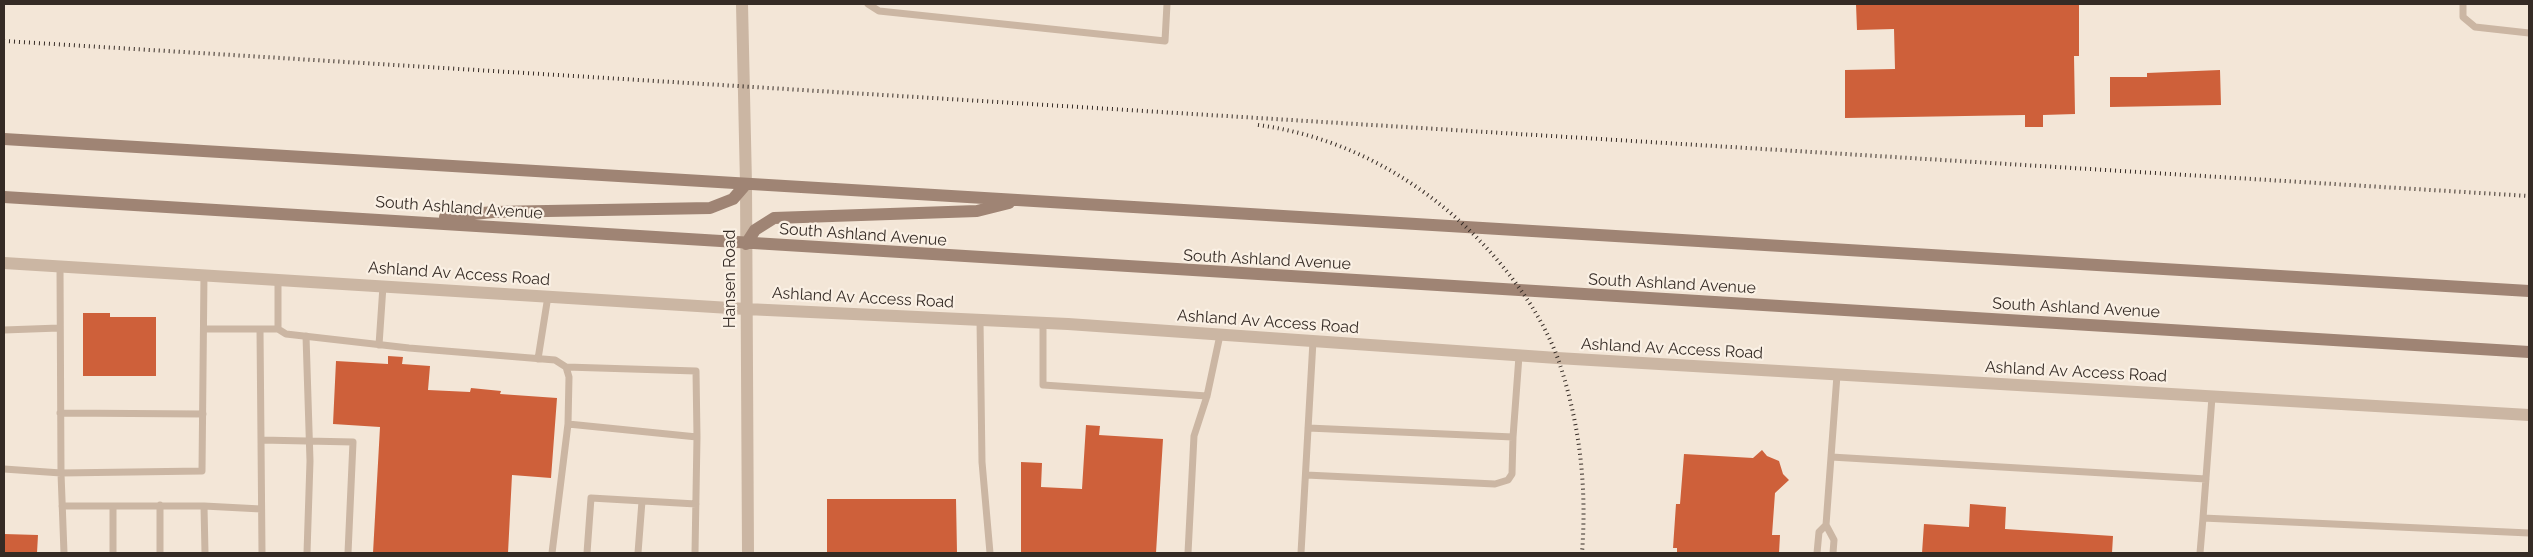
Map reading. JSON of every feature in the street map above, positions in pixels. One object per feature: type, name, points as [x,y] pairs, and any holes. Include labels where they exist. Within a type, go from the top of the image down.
[{"type":"main road","points":[[4,139],[2529,292]]},
{"type":"main road","points":[[404,220],[493,212],[710,208],[733,198],[746,184]]},
{"type":"main road","name":"South Ashland Avenue","points":[[4,197],[404,220],[746,244],[2529,352]]},
{"type":"main road","points":[[746,244],[755,230],[774,218],[977,212],[1019,200]]},
{"type":"street","name":"Hansen Road","points":[[742,4],[746,184],[748,553]]},
{"type":"street","name":"Ashland Av Access Road","points":[[4,263],[746,309],[1043,323],[1519,356],[2529,415]]},
{"type":"lane","points":[[868,4],[879,11],[1165,41],[1167,4]]},
{"type":"lane","points":[[2463,4],[2463,17],[2475,28],[2529,34]]},
{"type":"lane","points":[[60,267],[60,414],[64,553]]},
{"type":"lane","points":[[4,469],[61,473],[202,471],[204,274]]},
{"type":"lane","points":[[278,279],[278,329]]},
{"type":"lane","points":[[379,345],[383,286]]},
{"type":"lane","points":[[538,359],[548,296]]},
{"type":"lane","points":[[980,320],[982,462],[990,553]]},
{"type":"lane","points":[[1043,323],[1043,385],[1207,396]]},
{"type":"lane","points":[[4,330],[59,328]]},
{"type":"lane","points":[[204,329],[278,329],[286,334],[379,345],[555,360],[566,367],[696,371],[695,553]]},
{"type":"lane","points":[[260,329],[262,553]]},
{"type":"lane","points":[[1188,553],[1194,436],[1207,396],[1220,335]]},
{"type":"lane","points":[[306,336],[309,440],[307,553]]},
{"type":"lane","points":[[1301,553],[1313,341]]},
{"type":"lane","points":[[1306,475],[1495,484],[1508,480],[1512,474],[1519,356]]},
{"type":"lane","points":[[552,553],[568,424],[569,377],[566,367]]},
{"type":"lane","points":[[1833,553],[1834,540],[1826,525],[1837,374]]},
{"type":"lane","points":[[2200,553],[2212,397]]},
{"type":"lane","points":[[60,414],[203,414]]},
{"type":"lane","points":[[568,424],[697,437]]},
{"type":"lane","points":[[1308,428],[1513,437]]},
{"type":"lane","points":[[261,440],[353,442],[348,553]]},
{"type":"lane","points":[[1831,456],[2206,479]]},
{"type":"lane","points":[[587,553],[591,498],[696,504]]},
{"type":"lane","points":[[638,553],[642,501]]},
{"type":"lane","points":[[62,506],[160,505],[261,509]]},
{"type":"lane","points":[[160,505],[160,553]]},
{"type":"lane","points":[[113,506],[113,553]]},
{"type":"lane","points":[[204,506],[205,553]]},
{"type":"lane","points":[[2203,518],[2529,533]]},
{"type":"lane","points":[[1817,553],[1819,532],[1826,525]]},
{"type":"building","points":[[1856,4],[2079,4],[2079,56],[2074,56],[2075,114],[2043,115],[2043,127],[2025,127],[2025,115],[1845,118],[1845,70],[1895,69],[1894,29],[1857,30]]},
{"type":"building","points":[[2220,70],[2221,105],[2110,107],[2110,77],[2147,77],[2147,73]]},
{"type":"building","points":[[83,313],[110,313],[110,317],[156,317],[156,376],[83,376]]},
{"type":"building","points":[[388,356],[403,357],[402,364],[430,366],[428,390],[470,392],[471,388],[501,391],[500,394],[557,398],[551,478],[512,475],[508,553],[373,553],[380,427],[333,424],[336,361],[388,364]]},
{"type":"building","points":[[1086,425],[1100,426],[1099,435],[1163,439],[1156,553],[1021,553],[1021,462],[1042,463],[1041,487],[1082,489]]},
{"type":"building","points":[[1762,450],[1767,456],[1779,461],[1783,474],[1789,480],[1775,493],[1772,535],[1780,535],[1779,553],[1677,553],[1677,548],[1673,548],[1676,504],[1680,504],[1684,454],[1753,458]]},
{"type":"building","points":[[827,499],[956,499],[957,553],[827,553]]},
{"type":"building","points":[[1970,504],[2006,507],[2005,529],[2113,536],[2112,553],[1922,553],[1924,524],[1969,527]]},
{"type":"building","points":[[4,534],[38,535],[37,553],[4,553]]},
{"type":"railway","points":[[4,41],[2529,196]]},
{"type":"railway","points":[[1258,125],[1294,132],[1329,142],[1363,156],[1394,173],[1425,193],[1453,215],[1480,241],[1512,278],[1535,311],[1548,335],[1566,383],[1577,431],[1580,455],[1583,504],[1582,553]]}]
